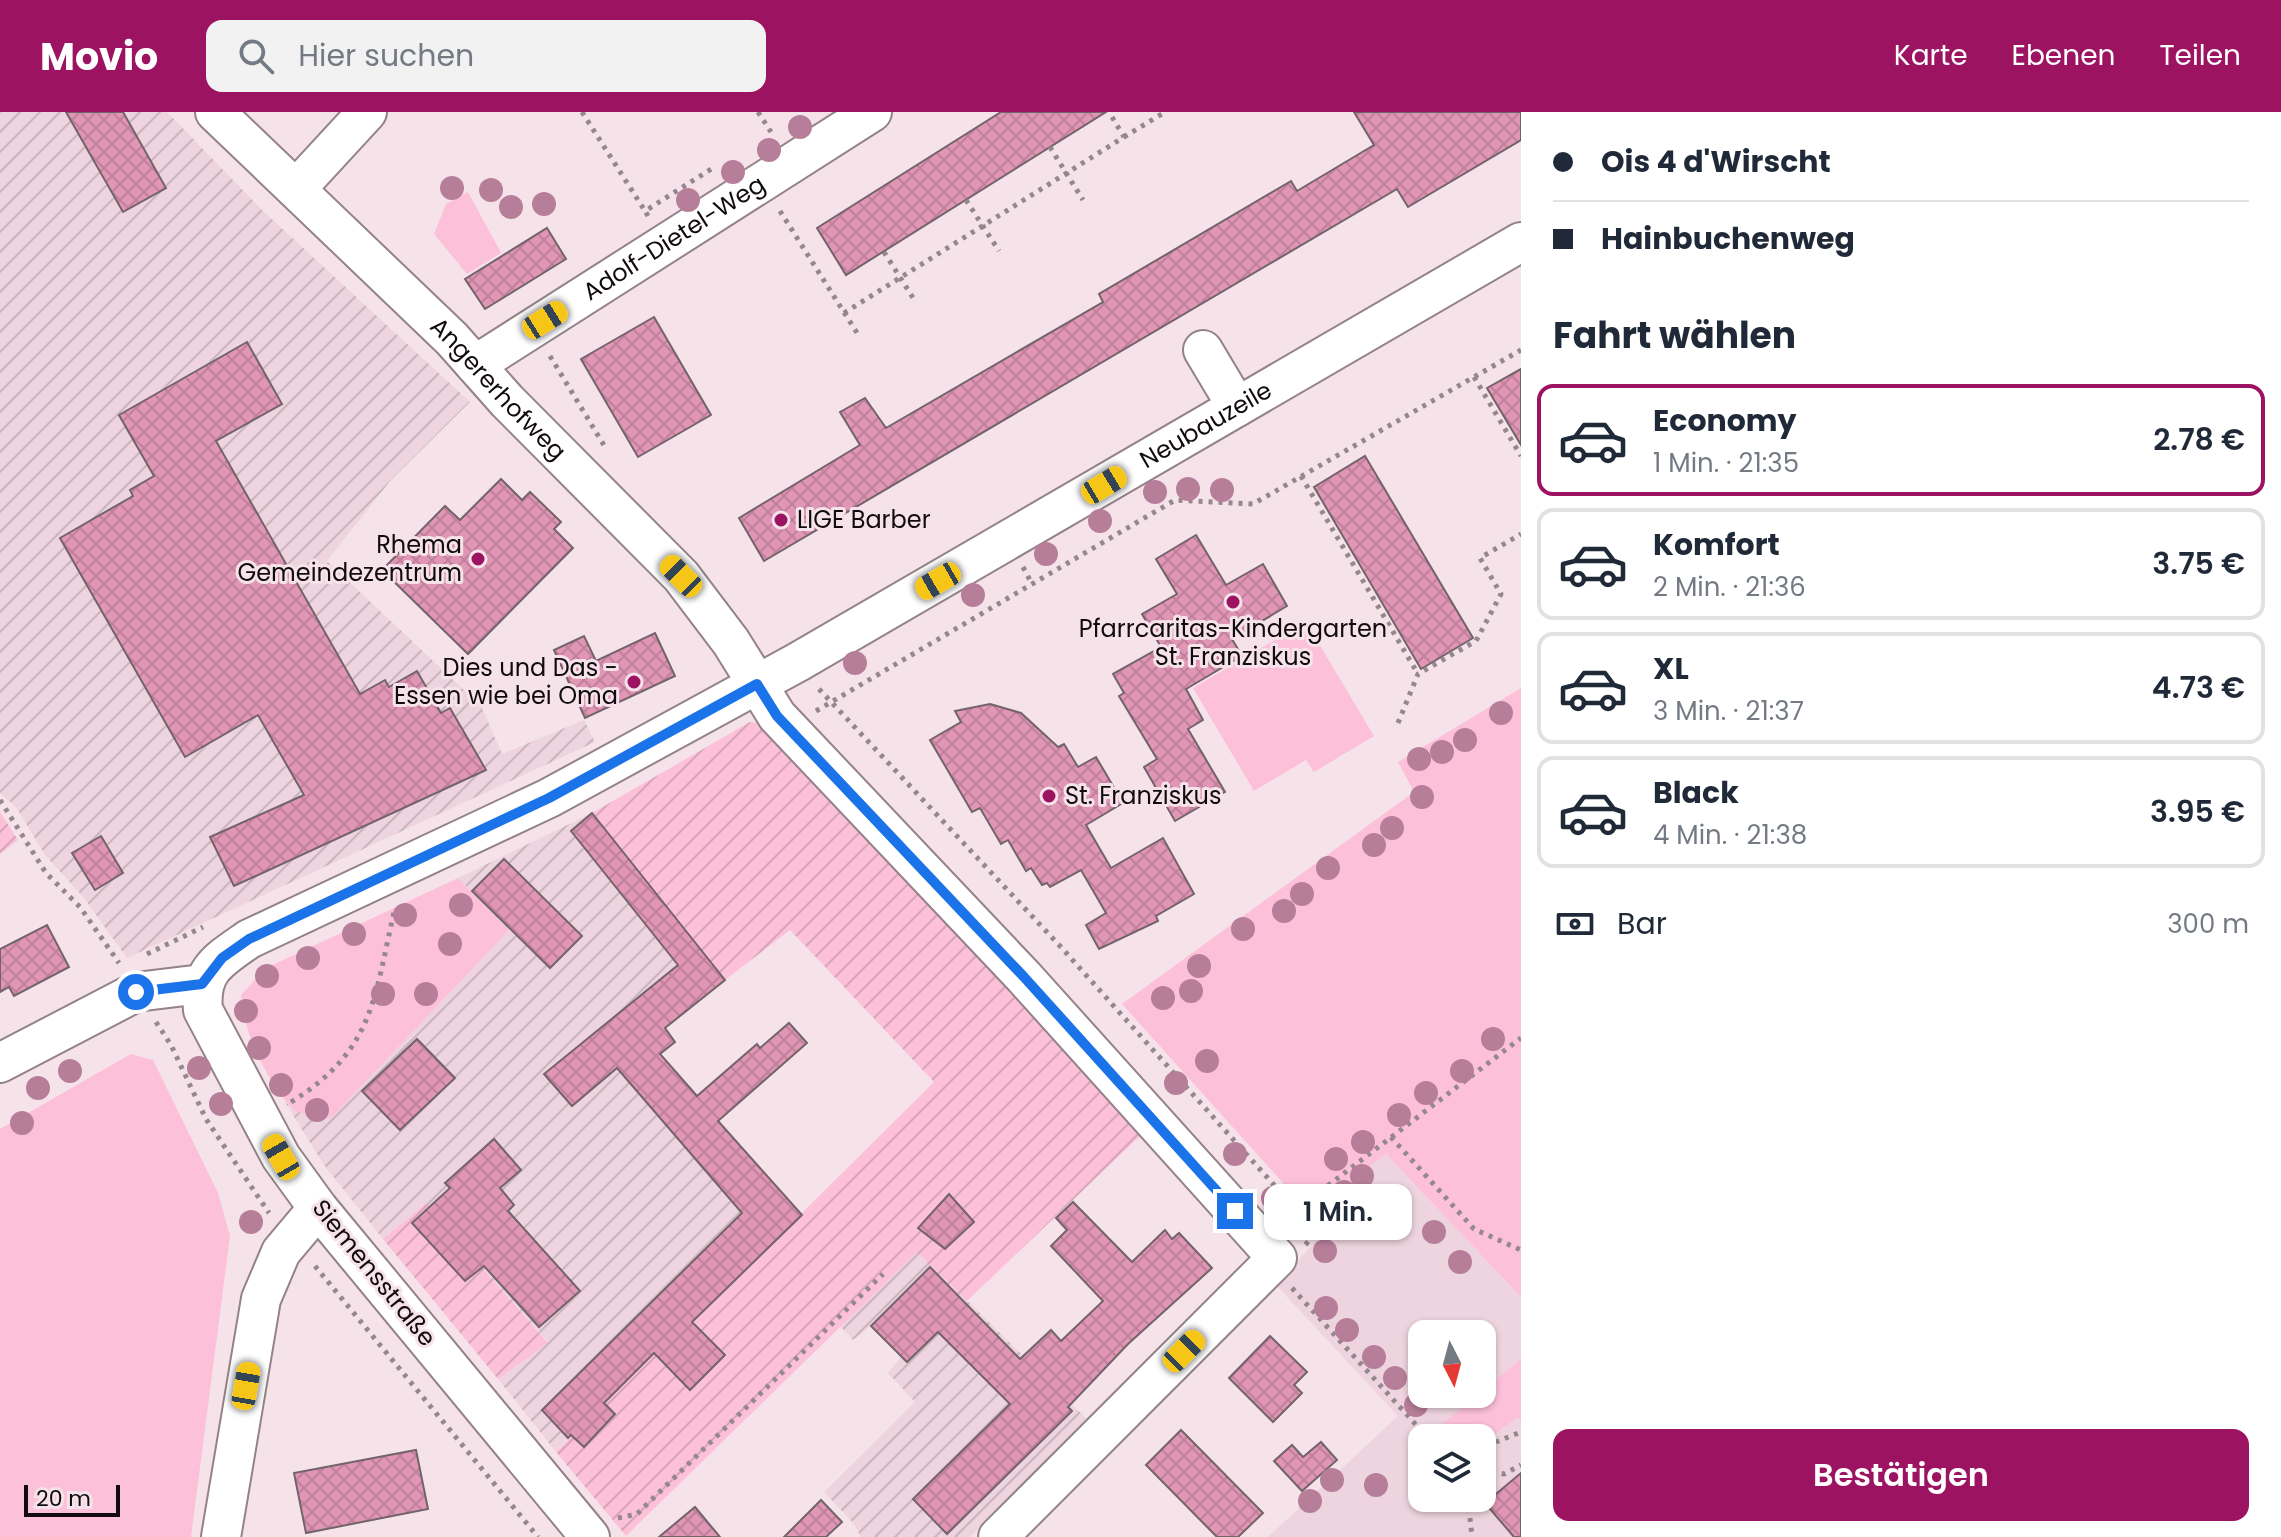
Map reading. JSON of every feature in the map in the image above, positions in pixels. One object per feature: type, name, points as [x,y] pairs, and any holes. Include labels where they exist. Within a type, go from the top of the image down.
[{"type":"street","name":"Angererhofweg","points":[[215,112],[475,365],[681,576],[710,612],[777,716],[1024,977],[1277,1258],[998,1537]]},
{"type":"street","points":[[296,189],[367,112]]},
{"type":"street","name":"Adolf-Dietel-Weg","points":[[475,365],[872,112]]},
{"type":"street","name":"Neubauzeile","points":[[202,984],[222,958],[249,939],[549,798],[757,684],[1521,242]]},
{"type":"street","points":[[1203,350],[1237,407]]},
{"type":"street","points":[[0,1063],[136,992],[202,984]]},
{"type":"street","name":"Siemensstraße","points":[[202,984],[203,1010],[216,1040],[281,1157],[318,1208],[600,1531]]},
{"type":"street","points":[[221,1537],[261,1299],[281,1252],[318,1208]]},
{"type":"path","points":[[582,112],[645,211]]},
{"type":"path","points":[[758,112],[771,132]]},
{"type":"path","points":[[1109,112],[1124,137]]},
{"type":"path","points":[[844,313],[1165,112]]},
{"type":"path","points":[[1050,147],[1083,200]]},
{"type":"path","points":[[966,200],[999,251]]},
{"type":"path","points":[[777,205],[859,336]]},
{"type":"path","points":[[884,252],[915,301]]},
{"type":"path","points":[[777,716],[816,710],[830,703],[1175,500],[1253,504],[1521,350]]},
{"type":"path","points":[[547,351],[609,454]]},
{"type":"path","points":[[1474,377],[1513,436],[1521,456]]},
{"type":"path","points":[[1301,476],[1394,628],[1418,674]]},
{"type":"path","points":[[1398,723],[1418,674],[1476,641],[1501,594],[1480,558],[1521,534]]},
{"type":"path","points":[[830,703],[1060,946],[1317,1233],[1298,1253]]},
{"type":"path","points":[[0,800],[46,873],[80,907],[121,967],[108,974]]},
{"type":"path","points":[[283,1106],[314,1087],[358,1043],[369,1020],[397,902],[384,908]]},
{"type":"path","points":[[135,960],[215,921]]},
{"type":"path","points":[[1296,1210],[1521,1038]]},
{"type":"path","points":[[1391,1137],[1474,1229],[1521,1250]]},
{"type":"path","points":[[600,1531],[619,1517],[637,1514],[883,1274]]},
{"type":"path","points":[[1283,1279],[1415,1424]]},
{"type":"path","points":[[1496,1442],[1521,1432]]},
{"type":"path","points":[[1496,1473],[1504,1474],[1521,1467]]},
{"type":"path","points":[[1469,1512],[1472,1537]]},
{"type":"shaded area","points":[[0,112],[167,112],[263,211],[470,402],[390,481],[327,561],[481,706],[502,754],[584,720],[595,742],[127,958],[84,898],[45,855],[16,807],[0,793]]},
{"type":"shaded area","points":[[468,192],[501,253],[467,274],[434,234],[446,204]]},
{"type":"shaded area","points":[[1306,622],[1374,736],[1314,772],[1306,760],[1254,791],[1193,688]]},
{"type":"shaded area","points":[[1521,688],[1521,1297],[1386,1154],[1310,1213],[1122,1004],[1414,792],[1398,762]]},
{"type":"shaded area","points":[[750,722],[759,723],[785,747],[1141,1135],[967,1301],[917,1252],[626,1536],[556,1452],[655,1353],[691,1389],[725,1355],[692,1322],[934,1082],[790,930],[725,980],[592,813]]},
{"type":"shaded area","points":[[0,812],[18,840],[0,854]]},
{"type":"shaded area","points":[[592,813],[725,980],[666,1028],[675,1042],[661,1054],[802,1215],[693,1321],[725,1355],[690,1390],[568,1438],[556,1452],[498,1379],[548,1342],[425,1203],[383,1239],[324,1165],[283,1099],[296,1112],[509,931],[458,878]]},
{"type":"shaded area","points":[[458,878],[509,930],[331,1118],[296,1112],[259,1058],[246,1026],[241,995],[266,968]]},
{"type":"shaded area","points":[[131,1054],[153,1060],[218,1193],[230,1236],[191,1537],[0,1537],[0,1129]]},
{"type":"shaded area","points":[[1386,1154],[1521,1297],[1521,1537],[1268,1537],[1398,1416],[1276,1285],[1325,1231],[1310,1213]]},
{"type":"shaded area","points":[[426,1203],[548,1343],[498,1379],[383,1239]]},
{"type":"shaded area","points":[[917,1251],[1088,1420],[970,1537],[861,1537],[854,1524],[824,1492],[915,1402],[888,1373],[901,1357],[871,1326],[853,1340],[840,1326]]},
{"type":"shaded area","points":[[1521,1359],[1521,1421],[1518,1417],[1496,1433],[1496,1424],[1442,1424],[1462,1408],[1496,1408],[1496,1380]]},
{"type":"building","points":[[66,112],[123,112],[166,188],[123,212]]},
{"type":"building","points":[[1001,112],[1106,112],[846,275],[817,228]]},
{"type":"building","points":[[1354,112],[1521,112],[1521,140],[1408,207],[1397,189],[764,561],[739,518],[860,445],[840,412],[865,398],[886,428],[1103,302],[1099,294],[1291,181],[1297,191],[1374,145]]},
{"type":"building","points":[[547,228],[566,259],[485,309],[465,279]]},
{"type":"building","points":[[654,317],[711,415],[638,457],[581,359]]},
{"type":"building","points":[[247,342],[282,404],[216,441],[360,694],[385,680],[389,687],[417,671],[441,713],[450,708],[486,770],[234,886],[210,837],[304,795],[258,715],[185,757],[60,538],[133,496],[130,490],[154,476],[119,415]]},
{"type":"building","points":[[1521,369],[1521,445],[1487,388]]},
{"type":"building","points":[[1365,456],[1473,638],[1421,669],[1314,487]]},
{"type":"building","name":"Rhema Gemeindezentrum","points":[[501,479],[522,500],[530,492],[561,522],[554,529],[573,548],[468,654],[382,570],[445,506],[460,520]]},
{"type":"building","points":[[1196,535],[1226,585],[1263,564],[1287,606],[1232,639],[1242,656],[1186,689],[1203,720],[1188,729],[1225,792],[1175,821],[1144,767],[1157,759],[1119,696],[1124,693],[1113,674],[1161,647],[1142,614],[1177,594],[1156,559]]},
{"type":"building","points":[[655,633],[675,676],[585,718],[554,650],[584,636],[596,661]]},
{"type":"building","name":"St. Franziskus","points":[[990,704],[1021,713],[1058,747],[1064,744],[1078,767],[1096,757],[1123,803],[1086,825],[1111,868],[1163,838],[1194,894],[1156,916],[1158,921],[1099,949],[1086,925],[1106,913],[1081,870],[1050,887],[1047,883],[1042,885],[1031,868],[1026,871],[1008,840],[1001,844],[980,808],[972,812],[930,740],[961,722],[955,711]]},
{"type":"building","points":[[592,813],[725,980],[665,1028],[675,1042],[660,1054],[697,1096],[757,1044],[760,1048],[789,1023],[807,1043],[718,1121],[802,1215],[692,1322],[725,1355],[690,1390],[654,1353],[604,1403],[615,1414],[584,1447],[571,1435],[568,1438],[542,1410],[742,1213],[617,1068],[572,1106],[544,1074],[678,965],[571,831]]},
{"type":"building","points":[[101,836],[123,873],[95,890],[72,853]]},
{"type":"building","points":[[504,859],[582,936],[550,968],[472,891]]},
{"type":"building","points":[[47,925],[69,967],[14,996],[9,987],[0,992],[0,949]]},
{"type":"building","points":[[417,1039],[455,1078],[400,1130],[362,1091]]},
{"type":"building","points":[[494,1139],[521,1170],[500,1188],[514,1205],[508,1211],[580,1291],[539,1327],[484,1266],[465,1281],[412,1223],[450,1188],[445,1183]]},
{"type":"building","points":[[949,1194],[974,1222],[945,1249],[918,1228]]},
{"type":"building","points":[[1073,1202],[1132,1262],[1165,1230],[1172,1239],[1179,1233],[1212,1268],[1128,1344],[1068,1407],[1072,1411],[947,1534],[913,1499],[1010,1404],[938,1332],[907,1362],[871,1326],[930,1267],[1020,1359],[1051,1330],[1061,1341],[1103,1301],[1051,1246],[1067,1230],[1056,1218]]},
{"type":"building","points":[[1270,1336],[1307,1372],[1294,1385],[1302,1393],[1273,1422],[1229,1378]]},
{"type":"building","points":[[1181,1430],[1263,1513],[1238,1537],[1217,1537],[1146,1465]]},
{"type":"building","points":[[1321,1442],[1337,1460],[1302,1491],[1274,1461],[1292,1445],[1303,1457]]},
{"type":"building","points":[[416,1450],[428,1509],[306,1533],[294,1473]]},
{"type":"building","points":[[1521,1473],[1521,1537],[1514,1537],[1493,1512],[1496,1512],[1496,1494]]},
{"type":"building","points":[[821,1500],[842,1522],[826,1537],[784,1537]]},
{"type":"building","points":[[695,1507],[720,1537],[659,1537]]},
{"type":"place","name":"LIGE Barber","points":[[781,520]]},
{"type":"place","name":"Rhema Gemeindezentrum","points":[[478,559]]},
{"type":"place","name":"Pfarrcaritas-Kindergarten St. Franziskus","points":[[1233,602]]},
{"type":"place","name":"Dies und Das - Essen wie bei Oma","points":[[634,682]]},
{"type":"place","name":"St. Franziskus","points":[[1049,796]]},
{"type":"route","points":[[136,992],[202,984],[222,958],[249,939],[549,798],[757,684],[777,716],[1024,977],[1235,1211]]}]
